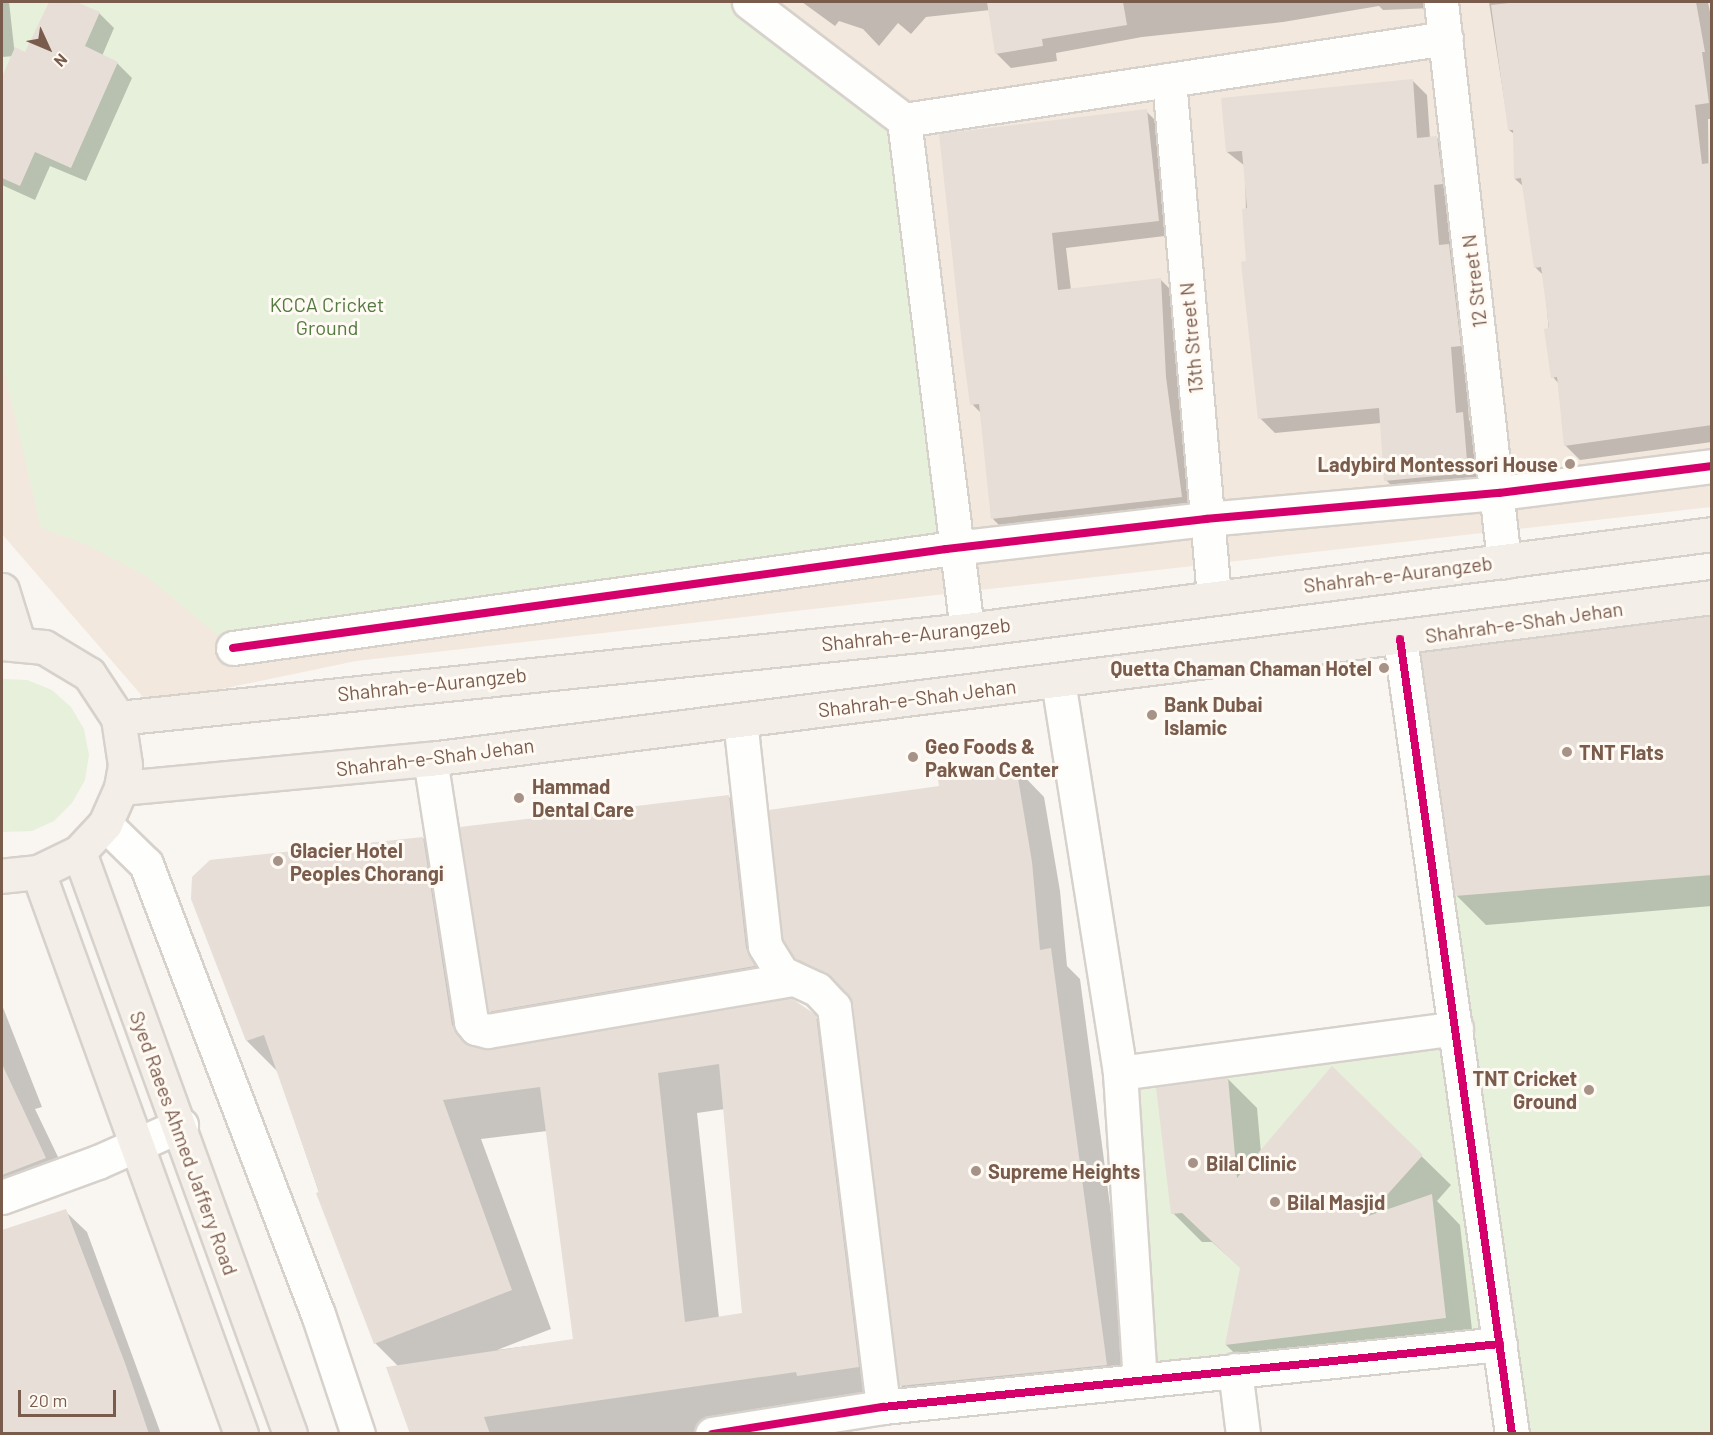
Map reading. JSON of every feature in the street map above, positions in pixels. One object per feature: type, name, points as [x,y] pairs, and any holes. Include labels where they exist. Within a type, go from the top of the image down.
[{"type":"main road","name":"Shahrah-e-Aurangzeb","points":[[118,718],[967,630],[1214,596],[1712,534]]},
{"type":"main road","points":[[2,590],[10,643],[44,647],[89,674],[118,718],[125,765],[121,788],[105,824],[79,852],[38,872],[2,876]]},
{"type":"main road","name":"Shahrah-e-Shah Jehan","points":[[121,788],[430,759],[1400,639],[1712,597]]},
{"type":"main road","name":"Syed Raees Ahmed Jaffery Road","points":[[79,852],[181,1125],[290,1434]]},
{"type":"main road","points":[[38,872],[241,1434]]},
{"type":"street","points":[[748,2],[904,120],[1446,38]]},
{"type":"street","name":"12 Street N","points":[[1441,2],[1499,493],[1504,561]]},
{"type":"street","name":"13th Street N","points":[[1169,80],[1214,596]]},
{"type":"street","points":[[904,120],[967,630]]},
{"type":"street","points":[[233,648],[956,550],[1206,519],[1499,493],[1712,466]]},
{"type":"street","points":[[1400,639],[1512,1434]]},
{"type":"street","points":[[1058,681],[1120,1073],[1140,1379]]},
{"type":"street","points":[[740,720],[765,946],[772,962],[791,980],[817,989],[834,1006],[883,1407]]},
{"type":"street","points":[[430,759],[471,1022],[476,1028],[488,1031],[791,980]]},
{"type":"street","points":[[105,824],[146,864],[318,1314],[358,1434]]},
{"type":"street","points":[[1120,1073],[1456,1028]]},
{"type":"street","points":[[2,1197],[136,1146],[181,1125]]},
{"type":"street","points":[[712,1434],[883,1407],[1500,1344]]},
{"type":"street","points":[[1235,1370],[1243,1434]]},
{"type":"shaded area","points":[[2,2],[1711,2],[1711,507],[356,661],[149,704],[2,534]]},
{"type":"green space","name":"KCCA Cricket Ground","points":[[2,2],[748,2],[904,120],[946,549],[233,648],[146,576],[85,544],[41,528],[2,361]]},
{"type":"green space","points":[[1711,595],[1711,1433],[1508,1433],[1497,1344],[1139,1383],[1120,1073],[1458,1028],[1405,630]]},
{"type":"green space","points":[[2,679],[27,680],[52,690],[71,707],[84,729],[89,755],[85,780],[72,803],[54,821],[32,831],[2,832]]},
{"type":"building","points":[[49,2],[76,2],[100,12],[85,46],[118,62],[71,168],[35,152],[20,186],[2,178],[2,77],[15,47],[25,52]]},
{"type":"building","points":[[987,2],[1123,2],[1127,25],[1042,39],[1043,46],[995,54]]},
{"type":"building","points":[[1518,2],[1696,2],[1705,52],[1702,52],[1709,103],[1695,105],[1702,164],[1710,163],[1712,176],[1712,425],[1564,446],[1557,377],[1551,378],[1544,329],[1549,328],[1541,267],[1534,268],[1521,178],[1514,179],[1513,130],[1508,130],[1491,5]]},
{"type":"building","points":[[1413,79],[1417,138],[1437,136],[1443,184],[1434,185],[1439,245],[1449,244],[1461,346],[1451,347],[1456,413],[1463,412],[1468,473],[1384,481],[1379,408],[1258,419],[1241,262],[1246,261],[1242,209],[1247,208],[1242,151],[1226,152],[1221,98]]},
{"type":"building","points":[[1147,109],[1159,221],[1052,233],[1058,290],[1161,278],[1166,377],[1182,497],[991,519],[979,404],[970,405],[939,134]]},
{"type":"building","name":"TNT Flats","points":[[1712,616],[1712,875],[1455,896],[1421,653]]},
{"type":"building","name":"Supreme Heights","points":[[1016,766],[1032,862],[1040,950],[1051,948],[1107,1365],[899,1386],[853,1005],[831,976],[795,958],[783,940],[769,810],[939,786],[938,779]]},
{"type":"building","points":[[729,795],[746,948],[755,966],[488,1012],[460,827]]},
{"type":"building","points":[[423,837],[452,1025],[462,1040],[471,1046],[491,1049],[791,998],[816,1015],[859,1367],[797,1376],[796,1372],[484,1417],[490,1434],[410,1434],[386,1367],[573,1339],[540,1087],[443,1100],[512,1290],[374,1344],[316,1193],[319,1192],[264,1035],[246,1041],[191,899],[192,877],[210,860]],"holes":[[[719,1064],[742,1313],[685,1322],[658,1073]]]},
{"type":"building","points":[[2,1064],[46,1158],[2,1175]]},
{"type":"building","name":"Bilal Masjid","points":[[1332,1066],[1423,1155],[1368,1216],[1432,1194],[1446,1318],[1225,1345],[1240,1268],[1182,1213],[1171,1214],[1156,1087],[1228,1077],[1237,1178]]},
{"type":"building","points":[[66,1209],[125,1363],[149,1434],[2,1434],[2,1230]]},
{"type":"cycle path","points":[[233,648],[946,549],[1206,519],[1499,493],[1712,466]]},
{"type":"cycle path","points":[[1400,639],[1512,1434]]},
{"type":"cycle path","points":[[712,1434],[883,1407],[1500,1344]]},
{"type":"place","name":"Ladybird Montessori House","points":[[1570,464]]},
{"type":"place","name":"Quetta Chaman Chaman Hotel","points":[[1384,668]]},
{"type":"place","name":"Bank Dubai Islamic","points":[[1152,715]]},
{"type":"place","name":"TNT Flats","points":[[1567,752]]},
{"type":"place","name":"Geo Foods & Pakwan Center","points":[[913,757]]},
{"type":"place","name":"Hammad Dental Care","points":[[519,798]]},
{"type":"place","name":"Glacier Hotel Peoples Chorangi","points":[[278,861]]},
{"type":"place","name":"TNT Cricket Ground","points":[[1589,1090]]},
{"type":"place","name":"Bilal Clinic","points":[[1193,1163]]},
{"type":"place","name":"Supreme Heights","points":[[976,1171]]},
{"type":"place","name":"Bilal Masjid","points":[[1275,1202]]}]
